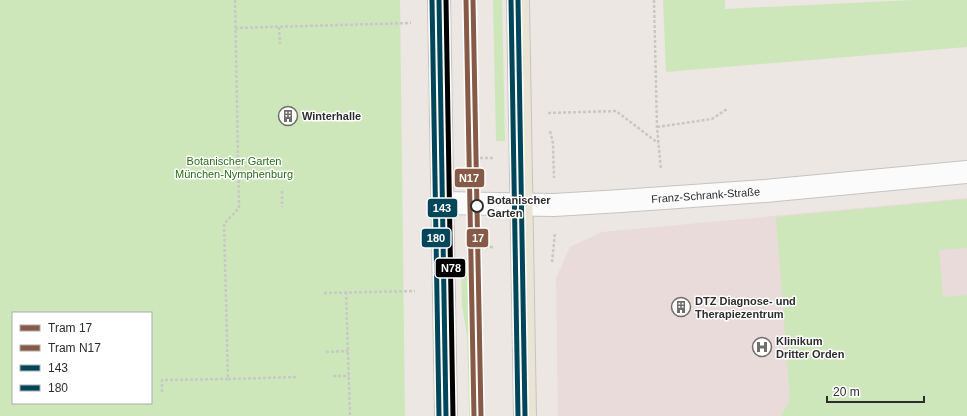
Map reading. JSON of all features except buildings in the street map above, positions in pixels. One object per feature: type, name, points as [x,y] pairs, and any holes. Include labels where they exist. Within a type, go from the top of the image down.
[{"type":"main road","points":[[439,0],[446,416]]},
{"type":"main road","points":[[518,0],[525,416]]},
{"type":"street","name":"Franz-Schrank-Straße","points":[[443,203],[554,205],[765,191],[967,172]]},
{"type":"path","points":[[228,379],[224,224],[239,208],[235,0]]},
{"type":"path","points":[[654,0],[657,127],[664,198]]},
{"type":"path","points":[[235,28],[415,22]]},
{"type":"path","points":[[279,27],[280,44]]},
{"type":"path","points":[[657,127],[712,119],[727,109]]},
{"type":"path","points":[[546,113],[616,111],[659,143]]},
{"type":"path","points":[[442,159],[553,157]]},
{"type":"path","points":[[282,191],[282,207]]},
{"type":"path","points":[[444,248],[555,246]]},
{"type":"path","points":[[324,294],[420,290]]},
{"type":"path","points":[[346,292],[350,416]]},
{"type":"path","points":[[326,352],[348,351]]},
{"type":"path","points":[[333,376],[349,376]]},
{"type":"path","points":[[162,392],[162,380],[298,377]]},
{"type":"shaded area","name":"Klinikum Dritter Orden","points":[[967,198],[967,416],[558,416],[556,278],[570,247],[602,232]]},
{"type":"green space","name":"Botanischer Garten München-Nymphenburg","points":[[0,0],[400,0],[405,416],[0,416]]},
{"type":"green space","points":[[493,0],[502,0],[505,141],[496,141]]},
{"type":"green space","points":[[663,0],[725,0],[725,9],[912,0],[967,0],[967,47],[666,72]]},
{"type":"green space","points":[[967,199],[967,248],[939,250],[943,297],[967,295],[967,416],[781,416],[790,400],[776,217]]},
{"type":"green space","points":[[461,267],[472,267],[475,416],[469,416],[467,336],[462,305]]},
{"type":"tram line","name":"N17","points":[[466,0],[474,416]]},
{"type":"tram line","name":"17","points":[[473,0],[481,416]]},
{"type":"transit line","name":"180","points":[[432,0],[439,416]]},
{"type":"transit line","name":"143","points":[[439,0],[446,416]]},
{"type":"transit line","name":"N78","points":[[446,0],[453,416]]},
{"type":"transit line","name":"180","points":[[511,0],[518,416]]},
{"type":"transit line","name":"143","points":[[518,0],[525,416]]},
{"type":"place","name":"Winterhalle","points":[[288,116]]},
{"type":"place","name":"Botanischer Garten","points":[[477,206]]},
{"type":"place","name":"DTZ Diagnose- und Therapiezentrum","points":[[681,307]]},
{"type":"place","name":"Klinikum Dritter Orden","points":[[762,347]]}]
